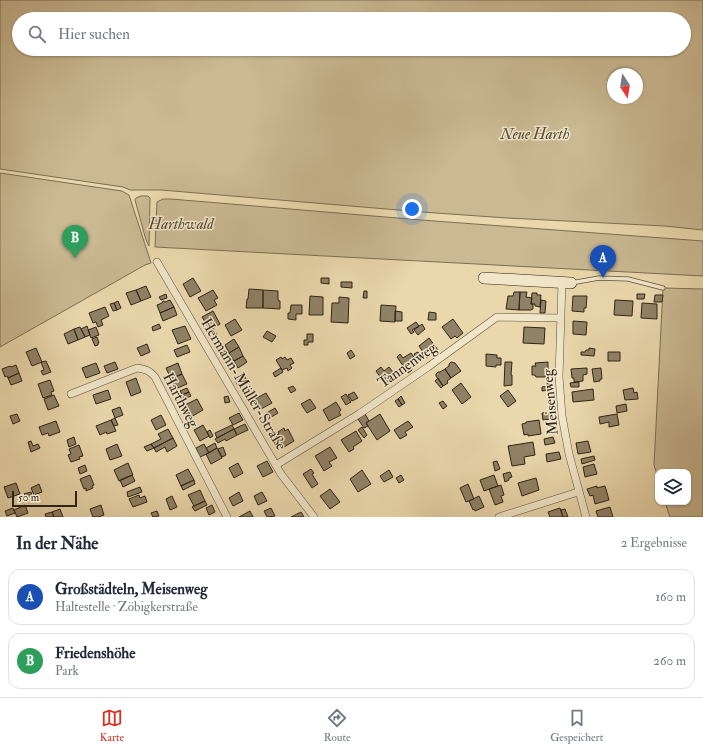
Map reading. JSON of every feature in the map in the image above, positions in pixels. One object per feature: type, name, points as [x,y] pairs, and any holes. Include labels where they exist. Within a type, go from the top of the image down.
[{"type":"main road","points":[[484,278],[566,282]]},
{"type":"street","name":"Hermann-Müller-Straße","points":[[157,262],[281,474],[314,517]]},
{"type":"street","name":"Meisenweg","points":[[566,282],[560,318],[559,377],[562,416],[578,492],[586,517]]},
{"type":"street","name":"Tannenweg","points":[[276,465],[378,401],[497,317],[560,318]]},
{"type":"street","name":"Harthweg","points":[[71,394],[137,368],[151,372],[227,517]]},
{"type":"street","points":[[499,517],[578,492]]},
{"type":"lane","points":[[566,282],[599,278],[628,279],[663,288]]},
{"type":"green space","name":"Neue Harth","points":[[0,0],[703,0],[703,230],[665,226],[422,212],[161,190],[130,190],[123,187],[0,169]]},
{"type":"green space","points":[[0,173],[122,191],[129,195],[151,263],[0,347]]},
{"type":"green space","points":[[141,196],[148,196],[150,198],[149,246],[135,200]]},
{"type":"green space","name":"Harthwald","points":[[163,199],[703,241],[703,276],[155,247],[157,202]]},
{"type":"green space","points":[[663,288],[703,289],[703,517],[670,517],[666,505],[691,505],[691,469],[655,469],[654,465]]},
{"type":"building","points":[[193,278],[201,291],[190,297],[183,284]]},
{"type":"building","points":[[321,278],[329,278],[329,284],[321,283]]},
{"type":"building","points":[[341,282],[352,282],[352,288],[341,287]]},
{"type":"building","points":[[146,286],[151,297],[141,301],[136,290]]},
{"type":"building","points":[[249,289],[263,290],[263,308],[246,308]]},
{"type":"building","points":[[136,290],[141,301],[131,305],[126,293]]},
{"type":"building","points":[[213,290],[218,298],[214,300],[217,305],[206,311],[198,298]]},
{"type":"building","points":[[263,290],[278,291],[280,309],[263,308]]},
{"type":"building","points":[[364,291],[367,291],[367,298],[363,298]]},
{"type":"building","points":[[514,292],[520,292],[519,310],[506,309],[508,296],[513,296]]},
{"type":"building","points":[[520,292],[527,292],[526,297],[532,298],[531,304],[533,304],[533,309],[519,310]]},
{"type":"building","points":[[532,293],[541,295],[540,307],[535,306],[535,304],[531,304]]},
{"type":"building","points":[[166,294],[167,298],[161,300],[159,297]]},
{"type":"building","points":[[637,294],[645,294],[644,299],[637,299]]},
{"type":"building","points":[[655,295],[663,295],[662,302],[654,302]]},
{"type":"building","points":[[310,296],[323,297],[323,315],[309,315]]},
{"type":"building","points":[[573,296],[587,296],[586,308],[584,308],[584,312],[572,311]]},
{"type":"building","points":[[339,297],[349,298],[348,323],[331,322],[332,303],[339,303]]},
{"type":"building","points":[[170,300],[174,307],[160,313],[157,305],[163,301],[165,302]]},
{"type":"building","points":[[541,300],[546,301],[545,313],[540,313]]},
{"type":"building","points":[[615,300],[633,301],[632,316],[614,315]]},
{"type":"building","points":[[118,301],[121,308],[117,310],[114,303]]},
{"type":"building","points":[[114,303],[117,310],[113,311],[110,304]]},
{"type":"building","points":[[642,303],[657,304],[657,319],[641,318]]},
{"type":"building","points":[[291,305],[302,305],[302,314],[296,314],[296,320],[288,319],[288,313],[290,313]]},
{"type":"building","points":[[381,305],[396,306],[395,322],[380,321]]},
{"type":"building","points":[[105,307],[109,316],[101,320],[103,325],[98,327],[96,322],[93,323],[89,313]]},
{"type":"building","points":[[174,307],[177,315],[163,321],[160,313]]},
{"type":"building","points":[[213,311],[220,324],[210,330],[202,317]]},
{"type":"building","points":[[395,311],[402,312],[402,321],[395,321]]},
{"type":"building","points":[[429,312],[436,313],[436,320],[428,320]]},
{"type":"building","points":[[235,319],[242,330],[231,336],[225,325]]},
{"type":"building","points":[[453,319],[463,333],[457,338],[455,336],[451,339],[442,327]]},
{"type":"building","points":[[573,321],[587,322],[586,335],[573,334]]},
{"type":"building","points":[[416,322],[419,326],[412,330],[414,332],[411,334],[407,328]]},
{"type":"building","points":[[159,324],[161,328],[153,331],[152,327]]},
{"type":"building","points":[[422,324],[425,329],[418,335],[414,330]]},
{"type":"building","points":[[87,326],[90,335],[85,337],[81,329]]},
{"type":"building","points":[[185,326],[191,339],[178,344],[172,330]]},
{"type":"building","points":[[80,327],[85,337],[78,340],[74,329]]},
{"type":"building","points":[[96,327],[99,335],[91,338],[88,330]]},
{"type":"building","points":[[524,327],[545,328],[544,344],[523,343]]},
{"type":"building","points":[[213,328],[217,335],[210,339],[207,332]]},
{"type":"building","points":[[74,329],[78,340],[68,344],[64,334]]},
{"type":"building","points":[[267,331],[276,336],[272,342],[263,337]]},
{"type":"building","points":[[307,334],[313,334],[313,342],[308,342],[308,345],[304,345],[304,340],[307,340]]},
{"type":"building","points":[[97,337],[99,343],[95,346],[92,339]]},
{"type":"building","points":[[429,338],[438,350],[427,358],[419,346]]},
{"type":"building","points":[[234,339],[239,347],[229,353],[225,345]]},
{"type":"building","points":[[147,344],[150,352],[141,356],[137,348]]},
{"type":"building","points":[[187,345],[190,352],[177,357],[174,350]]},
{"type":"building","points":[[239,347],[243,356],[234,361],[229,353]]},
{"type":"building","points":[[36,348],[42,362],[32,366],[26,352]]},
{"type":"building","points":[[589,348],[595,349],[594,356],[581,355],[581,352],[589,350]]},
{"type":"building","points":[[351,350],[355,356],[350,359],[347,353]]},
{"type":"building","points":[[418,352],[423,359],[419,362],[414,354]]},
{"type":"building","points":[[608,352],[620,352],[620,361],[608,361]]},
{"type":"building","points":[[411,353],[418,363],[411,368],[412,370],[408,373],[397,357],[400,354],[403,358]]},
{"type":"building","points":[[486,354],[497,355],[497,358],[501,358],[501,365],[496,365],[496,367],[486,366]]},
{"type":"building","points":[[243,356],[247,362],[238,368],[234,361]]},
{"type":"building","points":[[281,357],[282,359],[285,357],[287,360],[291,358],[294,363],[290,365],[292,368],[288,371],[287,368],[282,370],[276,360]]},
{"type":"building","points":[[46,361],[51,372],[43,375],[41,371],[44,370],[41,362]]},
{"type":"building","points":[[115,362],[118,369],[107,373],[104,366]]},
{"type":"building","points":[[451,362],[455,363],[461,371],[451,378],[445,369]]},
{"type":"building","points":[[505,362],[512,362],[512,385],[504,386]]},
{"type":"building","points":[[548,362],[548,377],[536,377],[535,375],[532,375],[532,366],[536,366],[535,363]]},
{"type":"building","points":[[96,363],[100,373],[86,378],[82,368]]},
{"type":"building","points":[[178,363],[182,374],[171,379],[166,368]]},
{"type":"building","points":[[16,365],[19,373],[8,378],[7,376],[5,377],[2,369]]},
{"type":"building","points":[[381,367],[384,371],[389,367],[397,377],[386,385],[376,371]]},
{"type":"building","points":[[281,368],[283,372],[275,377],[273,373]]},
{"type":"building","points":[[587,368],[587,374],[583,375],[583,381],[574,382],[571,369]]},
{"type":"building","points":[[601,368],[602,379],[594,382],[592,369]]},
{"type":"building","points":[[445,369],[451,378],[447,381],[448,383],[443,386],[436,374]]},
{"type":"building","points":[[19,373],[22,381],[11,385],[8,378]]},
{"type":"building","points":[[243,373],[247,381],[238,386],[234,378]]},
{"type":"building","points":[[182,374],[187,384],[175,389],[171,379]]},
{"type":"building","points":[[136,378],[141,392],[131,396],[126,382]]},
{"type":"building","points":[[438,378],[443,386],[441,388],[435,381]]},
{"type":"building","points":[[50,380],[54,391],[51,392],[52,395],[43,398],[38,384]]},
{"type":"building","points":[[579,382],[579,387],[571,387],[570,383]]},
{"type":"building","points":[[461,383],[471,397],[462,404],[452,390]]},
{"type":"building","points":[[293,386],[296,390],[291,393],[288,388]]},
{"type":"building","points":[[549,386],[549,390],[542,391],[542,387]]},
{"type":"building","points":[[187,388],[189,392],[182,395],[180,391]]},
{"type":"building","points":[[633,388],[634,393],[637,392],[638,399],[625,400],[623,390]]},
{"type":"building","points":[[593,389],[594,400],[573,402],[572,392]]},
{"type":"building","points":[[108,390],[111,399],[96,404],[93,395]]},
{"type":"building","points":[[508,390],[516,401],[508,407],[500,396]]},
{"type":"building","points":[[189,392],[191,396],[184,399],[182,395]]},
{"type":"building","points":[[354,392],[358,398],[352,401],[348,395]]},
{"type":"building","points":[[266,393],[272,403],[261,409],[255,399]]},
{"type":"building","points":[[346,394],[351,402],[346,405],[341,397]]},
{"type":"building","points":[[54,395],[59,406],[48,410],[44,399]]},
{"type":"building","points":[[228,396],[230,402],[225,403],[224,397]]},
{"type":"building","points":[[401,396],[405,403],[402,405],[398,399]]},
{"type":"building","points":[[197,399],[203,410],[189,418],[183,406]]},
{"type":"building","points":[[310,399],[316,408],[307,413],[301,404]]},
{"type":"building","points":[[398,399],[402,405],[399,407],[395,401]]},
{"type":"building","points":[[443,401],[447,406],[443,409],[439,403]]},
{"type":"building","points":[[336,402],[341,410],[339,412],[341,415],[329,421],[323,410]]},
{"type":"building","points":[[626,404],[627,411],[617,413],[616,406]]},
{"type":"building","points":[[120,407],[123,415],[115,418],[112,410]]},
{"type":"building","points":[[275,408],[278,413],[268,419],[265,414]]},
{"type":"building","points":[[549,412],[549,414],[555,413],[556,418],[543,420],[542,413]]},
{"type":"building","points":[[239,413],[243,420],[233,425],[229,418]]},
{"type":"building","points":[[17,414],[20,421],[13,424],[10,416]]},
{"type":"building","points":[[365,414],[369,421],[366,423],[368,426],[364,428],[358,419]]},
{"type":"building","points":[[380,414],[390,431],[377,440],[366,423]]},
{"type":"building","points":[[617,414],[619,425],[609,427],[609,422],[600,424],[599,417]]},
{"type":"building","points":[[161,415],[166,425],[156,430],[151,420]]},
{"type":"building","points":[[115,418],[118,425],[114,426],[111,420]]},
{"type":"building","points":[[111,420],[116,431],[107,434],[106,432],[100,435],[96,426]]},
{"type":"building","points":[[539,420],[541,434],[528,436],[528,434],[524,435],[522,424]]},
{"type":"building","points":[[56,421],[60,432],[49,436],[48,433],[42,435],[39,427]]},
{"type":"building","points":[[408,421],[413,427],[405,432],[407,435],[400,439],[394,430]]},
{"type":"building","points":[[245,424],[248,430],[237,435],[234,429]]},
{"type":"building","points":[[203,425],[209,436],[200,441],[194,430]]},
{"type":"building","points":[[232,425],[234,429],[217,438],[215,433]]},
{"type":"building","points":[[362,427],[367,435],[364,438],[358,430]]},
{"type":"building","points":[[284,428],[285,431],[288,429],[294,441],[284,447],[277,435],[279,434],[278,432]]},
{"type":"building","points":[[168,429],[173,438],[154,448],[151,444],[161,439],[158,434]]},
{"type":"building","points":[[234,429],[237,435],[226,441],[225,439],[218,443],[215,439]]},
{"type":"building","points":[[210,430],[213,436],[210,438],[207,432]]},
{"type":"building","points":[[356,431],[362,441],[353,447],[354,449],[349,452],[341,440]]},
{"type":"building","points":[[74,437],[76,444],[69,447],[67,440]]},
{"type":"building","points":[[553,437],[555,443],[545,445],[544,439]]},
{"type":"building","points":[[173,438],[177,446],[167,452],[165,447],[156,452],[154,448]]},
{"type":"building","points":[[31,441],[33,446],[38,444],[40,448],[31,452],[28,442]]},
{"type":"building","points":[[588,441],[591,452],[578,454],[576,443]]},
{"type":"building","points":[[533,442],[535,455],[524,457],[525,464],[512,466],[508,446]]},
{"type":"building","points":[[215,443],[217,448],[209,453],[206,448]]},
{"type":"building","points":[[117,444],[122,456],[110,460],[106,449]]},
{"type":"building","points":[[151,444],[154,448],[147,451],[144,447]]},
{"type":"building","points":[[204,444],[209,453],[200,457],[196,448]]},
{"type":"building","points":[[79,445],[83,456],[79,457],[80,459],[71,462],[68,455],[71,454],[69,449]]},
{"type":"building","points":[[223,447],[226,455],[222,457],[218,449]]},
{"type":"building","points":[[330,447],[337,458],[329,462],[332,466],[324,471],[315,456]]},
{"type":"building","points":[[217,448],[222,458],[211,464],[206,454]]},
{"type":"building","points":[[559,452],[561,459],[547,462],[546,454]]},
{"type":"building","points":[[594,456],[595,460],[582,464],[581,459]]},
{"type":"building","points":[[267,461],[273,472],[263,477],[257,466]]},
{"type":"building","points":[[497,461],[500,469],[495,471],[493,462]]},
{"type":"building","points":[[128,463],[133,475],[119,481],[114,470]]},
{"type":"building","points":[[238,463],[243,473],[234,478],[229,468]]},
{"type":"building","points":[[594,464],[597,474],[585,477],[583,467]]},
{"type":"building","points":[[85,465],[87,471],[80,474],[78,468]]},
{"type":"building","points":[[188,469],[194,480],[181,486],[176,475]]},
{"type":"building","points":[[311,469],[314,473],[312,474],[318,484],[312,488],[303,474]]},
{"type":"building","points":[[362,470],[371,484],[358,492],[350,479]]},
{"type":"building","points":[[389,470],[393,477],[384,482],[380,476]]},
{"type":"building","points":[[510,472],[512,477],[505,482],[503,474]]},
{"type":"building","points":[[90,475],[94,485],[92,486],[93,488],[86,491],[86,488],[84,489],[80,479]]},
{"type":"building","points":[[132,475],[135,481],[123,487],[120,480]]},
{"type":"building","points":[[401,475],[404,480],[399,483],[396,478]]},
{"type":"building","points":[[494,475],[498,486],[484,491],[480,480]]},
{"type":"building","points":[[536,478],[539,490],[522,496],[518,483]]},
{"type":"building","points":[[194,480],[195,484],[183,490],[181,486]]},
{"type":"building","points":[[16,483],[20,494],[8,498],[4,487]]},
{"type":"building","points":[[39,484],[42,492],[34,495],[31,488]]},
{"type":"building","points":[[468,484],[474,499],[466,502],[460,488]]},
{"type":"building","points":[[501,485],[504,495],[501,496],[503,502],[495,505],[489,489]]},
{"type":"building","points":[[597,486],[597,488],[605,486],[609,500],[595,504],[593,495],[590,496],[587,489]]},
{"type":"building","points":[[140,487],[142,492],[128,497],[127,492]]},
{"type":"building","points":[[330,489],[340,502],[330,509],[320,496]]},
{"type":"building","points":[[200,490],[205,501],[194,506],[188,495]]},
{"type":"building","points":[[31,492],[32,496],[26,498],[24,494]]},
{"type":"building","points":[[239,492],[243,501],[233,506],[229,498]]},
{"type":"building","points":[[262,492],[267,501],[258,505],[254,496]]},
{"type":"building","points":[[139,495],[140,498],[145,496],[147,502],[133,507],[129,499]]},
{"type":"building","points":[[172,496],[177,507],[170,510],[166,499]]},
{"type":"building","points":[[479,496],[484,507],[475,511],[474,509],[473,510],[469,501]]},
{"type":"building","points":[[205,501],[207,505],[195,511],[192,507]]},
{"type":"building","points":[[25,505],[28,513],[17,517],[14,510]]},
{"type":"building","points":[[101,505],[104,515],[93,517],[90,509]]},
{"type":"building","points":[[212,505],[215,512],[209,515],[206,508]]},
{"type":"building","points":[[610,507],[613,517],[598,517],[596,511]]},
{"type":"building","points":[[13,508],[15,513],[7,516],[5,511]]},
{"type":"building","points":[[271,508],[275,516],[267,517],[264,511]]},
{"type":"building","points":[[560,508],[563,517],[550,517],[548,512]]},
{"type":"building","points":[[60,509],[63,517],[54,517],[52,512]]},
{"type":"building","points":[[565,509],[568,517],[563,517],[561,510]]},
{"type":"building","points":[[157,511],[159,516],[153,517],[151,513]]},
{"type":"building","points":[[250,511],[253,517],[239,517]]},
{"type":"building","points":[[52,512],[54,517],[46,517],[45,514]]},
{"type":"building","points":[[301,512],[304,517],[291,517]]},
{"type":"place","name":"Friedenshöhe","points":[[75,258]]},
{"type":"place","name":"Großstädteln, Meisenweg","points":[[603,278]]}]
